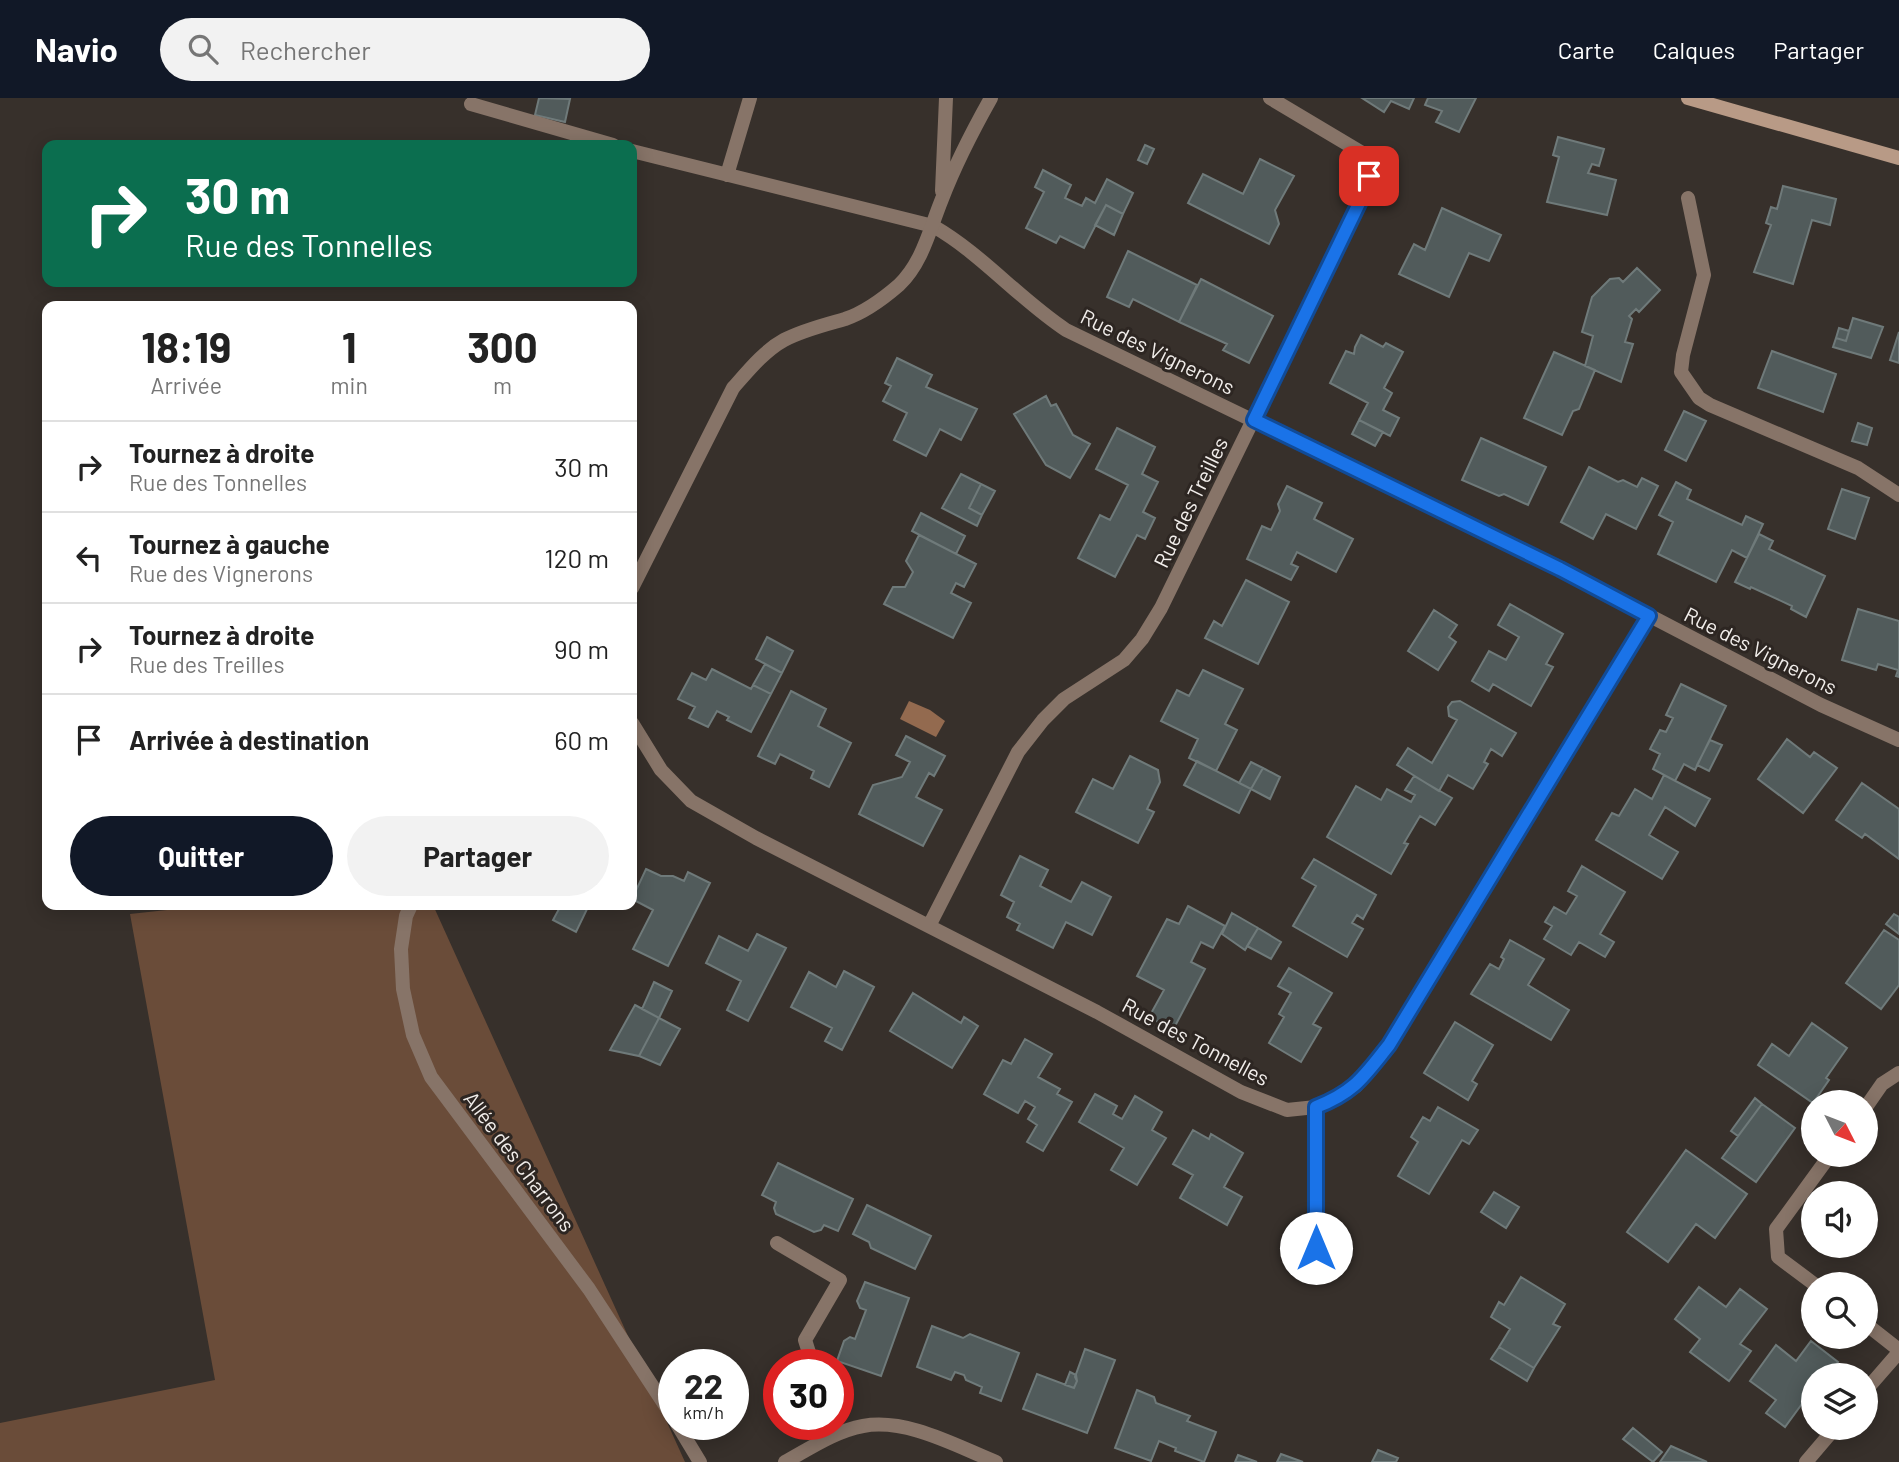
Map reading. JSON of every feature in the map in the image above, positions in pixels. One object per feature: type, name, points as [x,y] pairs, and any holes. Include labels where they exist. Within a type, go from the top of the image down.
[{"type":"main road","points":[[1688,98],[1899,158]]},
{"type":"street","points":[[727,175],[750,98]]},
{"type":"street","points":[[942,199],[946,98]]},
{"type":"street","points":[[637,578],[733,387],[758,360],[783,341],[847,318],[874,303],[899,284],[915,264],[942,199],[991,98]]},
{"type":"street","name":"Rue des Treilles","points":[[929,926],[1018,752],[1064,699],[1124,660],[1142,639],[1161,608],[1364,193],[1374,160],[1270,98]]},
{"type":"street","points":[[471,104],[596,140]]},
{"type":"street","name":"Rue des Vignerons","points":[[637,152],[933,226],[962,245],[1038,312],[1066,330],[1560,569],[1821,705],[1899,740]]},
{"type":"street","points":[[1688,198],[1704,275],[1683,355],[1681,372],[1688,385],[1699,398],[1710,405],[1858,468],[1899,495]]},
{"type":"street","name":"Rue des Tonnelles","points":[[637,731],[661,770],[691,801],[756,838],[1097,1012],[1241,1092],[1287,1110],[1316,1107],[1332,1101],[1356,1086],[1389,1045],[1649,616]]},
{"type":"street","name":"Allée des Charrons","points":[[409,910],[401,950],[403,989],[414,1035],[431,1077],[589,1289],[658,1395]]},
{"type":"street","points":[[1878,1090],[1899,1073]]},
{"type":"street","points":[[1316,1107],[1316,1248]]},
{"type":"street","points":[[1801,1274],[1778,1257],[1776,1229],[1821,1167]]},
{"type":"street","points":[[776,1243],[840,1280],[805,1340],[808,1349]]},
{"type":"street","points":[[1878,1334],[1899,1351],[1878,1376]]},
{"type":"street","points":[[854,1427],[900,1426],[996,1462]]},
{"type":"street","points":[[687,1440],[700,1462]]},
{"type":"street","points":[[785,1462],[820,1440]]},
{"type":"street","points":[[1806,1462],[1825,1440]]},
{"type":"shaded area","points":[[909,701],[930,710],[945,721],[936,737],[900,719]]},
{"type":"shaded area","points":[[167,910],[435,910],[658,1402],[658,1440],[675,1440],[685,1462],[0,1462],[0,1423],[215,1380],[130,914]]},
{"type":"building","points":[[539,98],[570,99],[565,122],[535,115]]},
{"type":"building","points":[[1362,98],[1414,98],[1409,109],[1391,101],[1384,112]]},
{"type":"building","points":[[1428,98],[1476,98],[1459,132],[1436,122],[1442,111],[1425,105]]},
{"type":"building","points":[[1558,137],[1604,149],[1599,166],[1592,164],[1588,173],[1616,180],[1607,215],[1547,202],[1559,157],[1553,155]]},
{"type":"building","points":[[1145,145],[1154,149],[1147,164],[1138,160]]},
{"type":"building","points":[[1260,159],[1294,176],[1275,210],[1279,224],[1269,244],[1188,203],[1203,174],[1243,194]]},
{"type":"building","points":[[1043,170],[1071,185],[1065,198],[1082,206],[1086,198],[1095,203],[1107,179],[1133,193],[1123,214],[1106,205],[1084,248],[1060,236],[1056,243],[1026,228],[1044,192],[1035,187]]},
{"type":"building","points":[[1783,186],[1836,199],[1830,225],[1812,220],[1793,284],[1754,272],[1771,225],[1766,223],[1771,207],[1777,209]]},
{"type":"building","points":[[1106,205],[1123,214],[1114,235],[1095,225]]},
{"type":"building","points":[[1442,208],[1501,235],[1489,261],[1469,253],[1449,297],[1399,274],[1414,244],[1425,250]]},
{"type":"building","points":[[1128,251],[1197,285],[1179,322],[1133,299],[1129,307],[1107,297]]},
{"type":"building","points":[[1637,268],[1660,290],[1639,312],[1636,309],[1629,316],[1632,319],[1625,342],[1633,344],[1621,382],[1585,366],[1593,336],[1582,332],[1592,297],[1610,279],[1619,278],[1623,282]]},
{"type":"building","points":[[1201,279],[1273,316],[1249,363],[1223,350],[1227,344],[1179,322]]},
{"type":"building","points":[[1853,318],[1883,327],[1871,358],[1833,347],[1836,338],[1846,341]]},
{"type":"building","points":[[1839,328],[1849,331],[1846,341],[1836,338]]},
{"type":"building","points":[[1899,332],[1899,363],[1890,360]]},
{"type":"building","points":[[1361,335],[1383,347],[1386,343],[1403,352],[1384,388],[1392,393],[1383,410],[1399,418],[1390,436],[1359,420],[1368,403],[1330,383],[1346,351],[1354,354]]},
{"type":"building","points":[[1772,351],[1836,374],[1823,412],[1758,388]]},
{"type":"building","points":[[1554,352],[1595,370],[1579,409],[1573,411],[1562,435],[1524,418]]},
{"type":"building","points":[[897,358],[932,375],[926,387],[977,409],[961,440],[940,429],[926,456],[894,440],[907,413],[883,401],[891,386],[885,383]]},
{"type":"building","points":[[1046,396],[1051,406],[1056,404],[1073,435],[1090,444],[1070,478],[1046,465],[1014,414]]},
{"type":"building","points":[[1684,411],[1706,421],[1686,461],[1665,450]]},
{"type":"building","points":[[1359,420],[1383,432],[1375,446],[1352,434]]},
{"type":"building","points":[[1858,423],[1872,428],[1867,445],[1852,441]]},
{"type":"building","points":[[1117,428],[1155,447],[1142,474],[1158,482],[1143,512],[1155,518],[1145,539],[1137,535],[1115,577],[1078,558],[1100,515],[1110,520],[1128,485],[1096,469]]},
{"type":"building","points":[[1481,438],[1546,467],[1528,505],[1462,480]]},
{"type":"building","points":[[1589,467],[1618,482],[1623,480],[1637,487],[1642,478],[1658,486],[1636,529],[1606,514],[1593,539],[1561,522]]},
{"type":"building","points":[[961,474],[981,484],[969,508],[982,515],[977,526],[942,508]]},
{"type":"building","points":[[1676,482],[1691,490],[1687,499],[1742,525],[1746,516],[1763,524],[1747,558],[1732,550],[1716,582],[1658,554],[1673,522],[1659,515]]},
{"type":"building","points":[[981,484],[995,491],[982,515],[969,508]]},
{"type":"building","points":[[1287,486],[1322,503],[1314,519],[1353,539],[1336,572],[1297,552],[1291,564],[1298,567],[1291,580],[1247,559],[1262,526],[1271,530],[1280,511],[1278,504]]},
{"type":"building","points":[[1842,489],[1869,498],[1855,539],[1828,529]]},
{"type":"building","points":[[921,513],[965,536],[956,554],[912,531]]},
{"type":"building","points":[[1759,534],[1773,541],[1769,549],[1825,576],[1806,617],[1791,609],[1792,606],[1735,582]]},
{"type":"building","points":[[919,535],[976,564],[964,587],[956,583],[951,593],[971,603],[953,638],[884,604],[893,587],[905,587],[913,572],[906,561]]},
{"type":"building","points":[[1246,580],[1289,602],[1258,664],[1205,638],[1214,621],[1222,626]]},
{"type":"building","points":[[1510,604],[1563,634],[1546,664],[1553,667],[1531,706],[1493,684],[1489,691],[1472,681],[1489,651],[1506,660],[1519,637],[1498,625]]},
{"type":"building","points":[[1858,609],[1899,621],[1899,677],[1896,676],[1898,670],[1878,664],[1876,670],[1842,660]]},
{"type":"building","points":[[1434,610],[1457,625],[1449,637],[1456,642],[1438,670],[1408,651]]},
{"type":"building","points":[[767,637],[793,651],[782,673],[756,659]]},
{"type":"building","points":[[765,664],[782,673],[771,694],[753,685]]},
{"type":"building","points":[[712,669],[751,689],[753,685],[771,694],[751,732],[727,720],[729,717],[717,711],[708,727],[689,718],[695,707],[678,699],[692,673],[706,680]]},
{"type":"building","points":[[1203,670],[1243,689],[1225,724],[1237,730],[1216,771],[1189,758],[1198,739],[1161,721],[1177,690],[1189,696]]},
{"type":"building","points":[[1681,684],[1726,706],[1695,770],[1684,764],[1675,781],[1653,769],[1660,754],[1650,749],[1660,730],[1666,732],[1673,718],[1666,715]]},
{"type":"building","points":[[791,691],[826,709],[818,726],[851,743],[829,787],[811,778],[814,771],[780,754],[775,764],[758,756]]},
{"type":"building","points":[[1460,701],[1516,733],[1502,756],[1491,749],[1484,762],[1488,764],[1473,789],[1448,775],[1439,791],[1397,765],[1408,748],[1432,763],[1457,720],[1449,716],[1448,707],[1452,702]]},
{"type":"building","points":[[906,736],[945,756],[934,776],[929,773],[916,797],[942,810],[923,846],[859,814],[873,785],[902,777],[910,762],[896,755]]},
{"type":"building","points":[[1787,739],[1810,757],[1814,752],[1837,768],[1803,813],[1758,779]]},
{"type":"building","points":[[1710,740],[1722,745],[1709,771],[1697,765]]},
{"type":"building","points":[[1130,756],[1158,770],[1160,782],[1147,809],[1154,812],[1138,843],[1076,812],[1093,779],[1113,789]]},
{"type":"building","points":[[1197,761],[1251,789],[1239,813],[1184,785]]},
{"type":"building","points":[[1251,762],[1263,768],[1251,789],[1239,783]]},
{"type":"building","points":[[1263,768],[1280,777],[1270,799],[1251,789]]},
{"type":"building","points":[[1664,775],[1710,799],[1695,826],[1665,807],[1649,835],[1678,852],[1662,879],[1596,840],[1612,813],[1619,816],[1635,789],[1652,799]]},
{"type":"building","points":[[1414,776],[1452,798],[1435,825],[1420,816],[1404,843],[1408,844],[1391,874],[1327,837],[1356,786],[1381,800],[1387,789],[1411,802],[1415,795],[1405,790]]},
{"type":"building","points":[[1862,783],[1899,809],[1899,859],[1865,834],[1862,838],[1836,820]]},
{"type":"building","points":[[1020,856],[1048,870],[1040,886],[1071,902],[1082,882],[1111,897],[1092,935],[1066,922],[1053,948],[1017,930],[1020,924],[1007,917],[1014,902],[1001,895]]},
{"type":"building","points":[[1314,859],[1376,895],[1363,919],[1357,915],[1352,923],[1363,929],[1347,957],[1293,926],[1316,886],[1302,878]]},
{"type":"building","points":[[1582,866],[1625,892],[1600,934],[1614,942],[1605,957],[1579,942],[1571,955],[1544,939],[1552,926],[1545,922],[1554,907],[1566,914],[1577,896],[1568,891]]},
{"type":"building","points":[[646,869],[661,876],[673,876],[684,881],[688,872],[710,883],[668,966],[633,949],[653,910],[637,902],[637,888]]},
{"type":"building","points":[[1188,906],[1225,926],[1213,948],[1201,942],[1191,962],[1205,969],[1173,1030],[1149,1017],[1164,990],[1137,976],[1167,919],[1179,924]]},
{"type":"building","points":[[558,910],[587,910],[576,932],[553,920]]},
{"type":"building","points":[[1232,913],[1258,928],[1245,950],[1222,934]]},
{"type":"building","points":[[1894,914],[1899,917],[1899,934],[1886,924]]},
{"type":"building","points":[[1258,928],[1281,942],[1271,959],[1247,946]]},
{"type":"building","points":[[1884,930],[1899,940],[1899,985],[1881,1009],[1846,983]]},
{"type":"building","points":[[757,934],[786,948],[748,1021],[727,1010],[741,981],[706,963],[719,936],[748,951]]},
{"type":"building","points":[[1510,940],[1544,959],[1528,985],[1569,1010],[1551,1040],[1471,994],[1490,964],[1499,969],[1504,959],[1501,957]]},
{"type":"building","points":[[1289,968],[1332,993],[1313,1024],[1321,1028],[1301,1062],[1269,1043],[1284,1017],[1279,1014],[1291,993],[1278,986]]},
{"type":"building","points":[[844,971],[874,987],[842,1050],[825,1041],[832,1028],[791,1007],[809,972],[836,987]]},
{"type":"building","points":[[654,982],[672,991],[659,1018],[642,1009]]},
{"type":"building","points":[[913,993],[961,1023],[964,1017],[978,1026],[952,1068],[890,1031]]},
{"type":"building","points":[[635,1005],[659,1018],[639,1056],[610,1050]]},
{"type":"building","points":[[659,1018],[680,1029],[660,1065],[639,1056]]},
{"type":"building","points":[[1455,1022],[1493,1045],[1472,1081],[1477,1084],[1468,1100],[1424,1073]]},
{"type":"building","points":[[1812,1023],[1847,1048],[1826,1078],[1829,1080],[1822,1090],[1801,1090],[1801,1095],[1758,1065],[1772,1044],[1789,1056]]},
{"type":"building","points":[[1025,1039],[1052,1054],[1038,1077],[1060,1089],[1057,1094],[1072,1102],[1043,1151],[1027,1142],[1037,1125],[1028,1119],[1035,1107],[1025,1101],[1018,1113],[984,1094],[1003,1060],[1011,1064]]},
{"type":"building","points":[[1095,1094],[1117,1106],[1113,1114],[1122,1119],[1135,1096],[1162,1112],[1152,1130],[1166,1138],[1137,1185],[1111,1170],[1124,1148],[1079,1122]]},
{"type":"building","points":[[1755,1098],[1762,1104],[1738,1136],[1731,1131]]},
{"type":"building","points":[[1762,1104],[1795,1128],[1756,1182],[1722,1158]]},
{"type":"building","points":[[1438,1107],[1478,1130],[1469,1144],[1462,1140],[1429,1194],[1398,1176],[1418,1142],[1411,1137],[1423,1117],[1430,1121]]},
{"type":"building","points":[[1193,1130],[1209,1139],[1211,1134],[1243,1153],[1224,1187],[1242,1197],[1227,1225],[1180,1198],[1193,1175],[1173,1164]]},
{"type":"building","points":[[1686,1150],[1747,1194],[1715,1238],[1696,1224],[1668,1262],[1627,1232]]},
{"type":"building","points":[[778,1163],[853,1199],[838,1231],[824,1225],[821,1230],[814,1232],[776,1214],[776,1202],[762,1195]]},
{"type":"building","points":[[1494,1192],[1519,1207],[1506,1228],[1481,1212]]},
{"type":"building","points":[[867,1205],[931,1236],[915,1269],[871,1248],[869,1242],[853,1234]]},
{"type":"building","points":[[1521,1277],[1565,1304],[1553,1324],[1560,1327],[1534,1368],[1499,1347],[1510,1329],[1491,1317],[1499,1302],[1504,1305]]},
{"type":"building","points":[[865,1282],[909,1298],[881,1376],[854,1367],[854,1349],[841,1349],[844,1341],[850,1337],[855,1339],[866,1310],[860,1308],[857,1301]]},
{"type":"building","points":[[1699,1287],[1726,1307],[1740,1289],[1767,1309],[1740,1344],[1751,1351],[1729,1381],[1690,1352],[1700,1339],[1675,1319]]},
{"type":"building","points":[[932,1326],[963,1338],[970,1334],[1019,1353],[1001,1401],[980,1393],[982,1387],[966,1380],[964,1375],[955,1372],[951,1380],[917,1367]]},
{"type":"building","points":[[1776,1345],[1796,1361],[1805,1349],[1821,1349],[1838,1362],[1801,1363],[1801,1405],[1785,1427],[1766,1413],[1776,1400],[1750,1381]]},
{"type":"building","points":[[1499,1347],[1534,1368],[1527,1381],[1491,1359]]},
{"type":"building","points":[[1085,1349],[1115,1360],[1087,1433],[1023,1409],[1037,1374],[1074,1388]]},
{"type":"building","points":[[1070,1372],[1076,1375],[1074,1388],[1065,1385]]},
{"type":"building","points":[[1137,1390],[1154,1397],[1156,1403],[1190,1416],[1187,1421],[1216,1432],[1204,1462],[1175,1451],[1176,1448],[1159,1441],[1151,1461],[1115,1448]]},
{"type":"building","points":[[1633,1428],[1662,1452],[1653,1462],[1623,1439]]},
{"type":"building","points":[[1671,1446],[1707,1462],[1660,1462]]},
{"type":"building","points":[[1378,1450],[1398,1458],[1396,1462],[1372,1462]]},
{"type":"building","points":[[1281,1454],[1303,1462],[1277,1462]]},
{"type":"building","points":[[1238,1455],[1257,1462],[1235,1462]]},
{"type":"route","points":[[1316,1248],[1316,1107],[1332,1101],[1356,1086],[1389,1045],[1649,616],[1560,569],[1254,420],[1364,193],[1369,176]]}]
